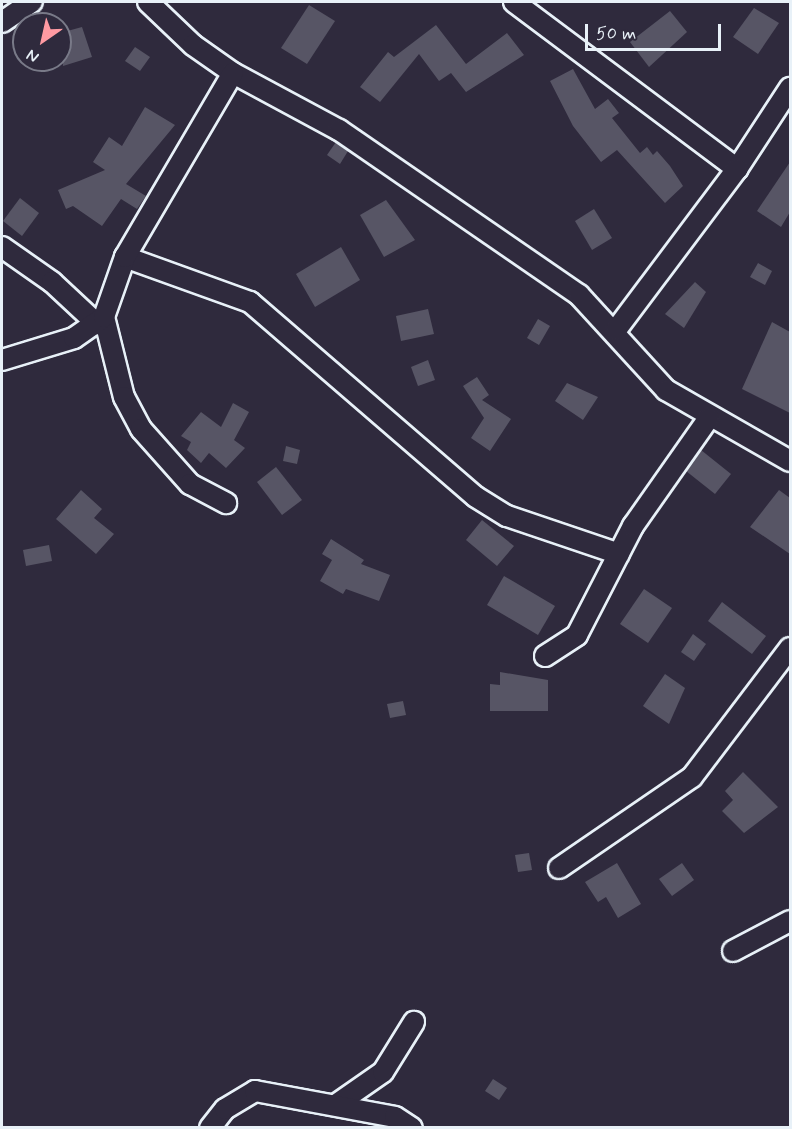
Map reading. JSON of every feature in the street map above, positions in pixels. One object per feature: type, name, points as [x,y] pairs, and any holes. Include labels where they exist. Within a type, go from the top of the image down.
[{"type":"street","points":[[2,22],[32,2]]},
{"type":"street","points":[[148,2],[193,45],[232,73],[339,130],[571,289],[616,330],[666,390],[710,418],[790,461]]},
{"type":"street","points":[[514,2],[737,169]]},
{"type":"street","points":[[2,360],[74,338],[100,321],[125,257],[232,73]]},
{"type":"street","points":[[616,330],[737,169],[790,88]]},
{"type":"street","points":[[2,247],[52,282],[100,321],[124,397],[141,429],[190,484],[226,503]]},
{"type":"street","points":[[125,257],[250,302],[476,496],[517,520],[619,554]]},
{"type":"street","points":[[545,656],[578,635],[619,554],[674,462],[710,418]]},
{"type":"street","points":[[559,868],[692,777],[790,648]]},
{"type":"street","points":[[733,951],[790,921]]},
{"type":"street","points":[[337,1104],[382,1072],[414,1022]]},
{"type":"street","points":[[210,1128],[225,1109],[255,1091],[337,1104],[395,1117],[412,1128]]},
{"type":"building","points":[[309,5],[335,21],[307,64],[281,48]]},
{"type":"building","points":[[754,8],[779,23],[758,54],[733,37]]},
{"type":"building","points":[[670,11],[687,32],[649,67],[630,42]]},
{"type":"building","points":[[436,25],[466,64],[507,33],[524,55],[466,92],[451,73],[439,81],[419,54],[380,102],[360,87],[388,52],[394,57]]},
{"type":"building","points":[[82,27],[92,57],[72,63],[72,30]]},
{"type":"building","points":[[135,47],[150,57],[140,71],[125,61]]},
{"type":"building","points":[[573,69],[595,109],[608,99],[619,113],[612,118],[640,153],[647,147],[653,155],[657,151],[670,166],[683,186],[665,203],[617,150],[601,162],[573,126],[550,81]]},
{"type":"building","points":[[145,107],[175,125],[126,184],[146,196],[137,209],[121,199],[102,226],[73,206],[66,209],[58,190],[105,170],[93,162],[109,137],[122,146]]},
{"type":"building","points":[[336,142],[348,151],[340,164],[327,155]]},
{"type":"building","points":[[790,162],[790,212],[781,227],[757,211]]},
{"type":"building","points":[[20,198],[39,213],[22,236],[3,221]]},
{"type":"building","points":[[386,200],[415,240],[384,257],[360,215]]},
{"type":"building","points":[[594,209],[612,238],[592,250],[575,221]]},
{"type":"building","points":[[341,247],[360,280],[315,307],[296,274]]},
{"type":"building","points":[[758,263],[772,271],[765,285],[750,277]]},
{"type":"building","points":[[695,282],[706,292],[684,328],[665,314]]},
{"type":"building","points":[[428,309],[434,334],[401,341],[396,316]]},
{"type":"building","points":[[538,319],[550,326],[539,345],[527,338]]},
{"type":"building","points":[[772,322],[790,332],[790,413],[742,389]]},
{"type":"building","points":[[428,360],[435,380],[418,386],[411,367]]},
{"type":"building","points":[[477,377],[489,395],[482,400],[511,419],[490,451],[471,438],[484,418],[463,386]]},
{"type":"building","points":[[567,383],[598,397],[583,420],[555,401]]},
{"type":"building","points":[[233,403],[249,412],[234,440],[245,448],[226,468],[209,453],[201,463],[187,450],[191,442],[181,436],[201,412],[221,427]]},
{"type":"building","points":[[286,446],[300,450],[297,464],[283,461]]},
{"type":"building","points":[[701,450],[731,474],[715,494],[686,471]]},
{"type":"building","points":[[276,467],[302,500],[282,515],[257,482]]},
{"type":"building","points":[[81,490],[102,509],[94,518],[114,534],[96,554],[56,519]]},
{"type":"building","points":[[779,490],[790,498],[790,554],[750,527]]},
{"type":"building","points":[[482,520],[514,546],[497,566],[466,540]]},
{"type":"building","points":[[331,539],[364,560],[361,564],[390,575],[379,601],[346,589],[343,594],[320,581],[332,560],[322,554]]},
{"type":"building","points":[[49,545],[52,561],[26,566],[23,550]]},
{"type":"building","points":[[504,576],[555,606],[538,635],[487,605]]},
{"type":"building","points":[[644,589],[672,608],[648,643],[620,624]]},
{"type":"building","points":[[722,602],[766,636],[752,654],[708,621]]},
{"type":"building","points":[[693,634],[706,644],[694,661],[681,652]]},
{"type":"building","points":[[500,672],[548,680],[548,711],[490,711],[490,684],[500,685]]},
{"type":"building","points":[[665,674],[685,688],[669,724],[643,706]]},
{"type":"building","points":[[403,701],[406,715],[390,718],[387,704]]},
{"type":"building","points":[[743,772],[778,807],[744,833],[722,811],[733,800],[725,791]]},
{"type":"building","points":[[529,853],[532,870],[518,872],[515,855]]},
{"type":"building","points":[[617,863],[641,904],[618,918],[606,897],[598,902],[585,882]]},
{"type":"building","points":[[682,863],[694,880],[672,896],[659,879]]},
{"type":"building","points":[[493,1079],[507,1088],[499,1100],[485,1091]]}]
